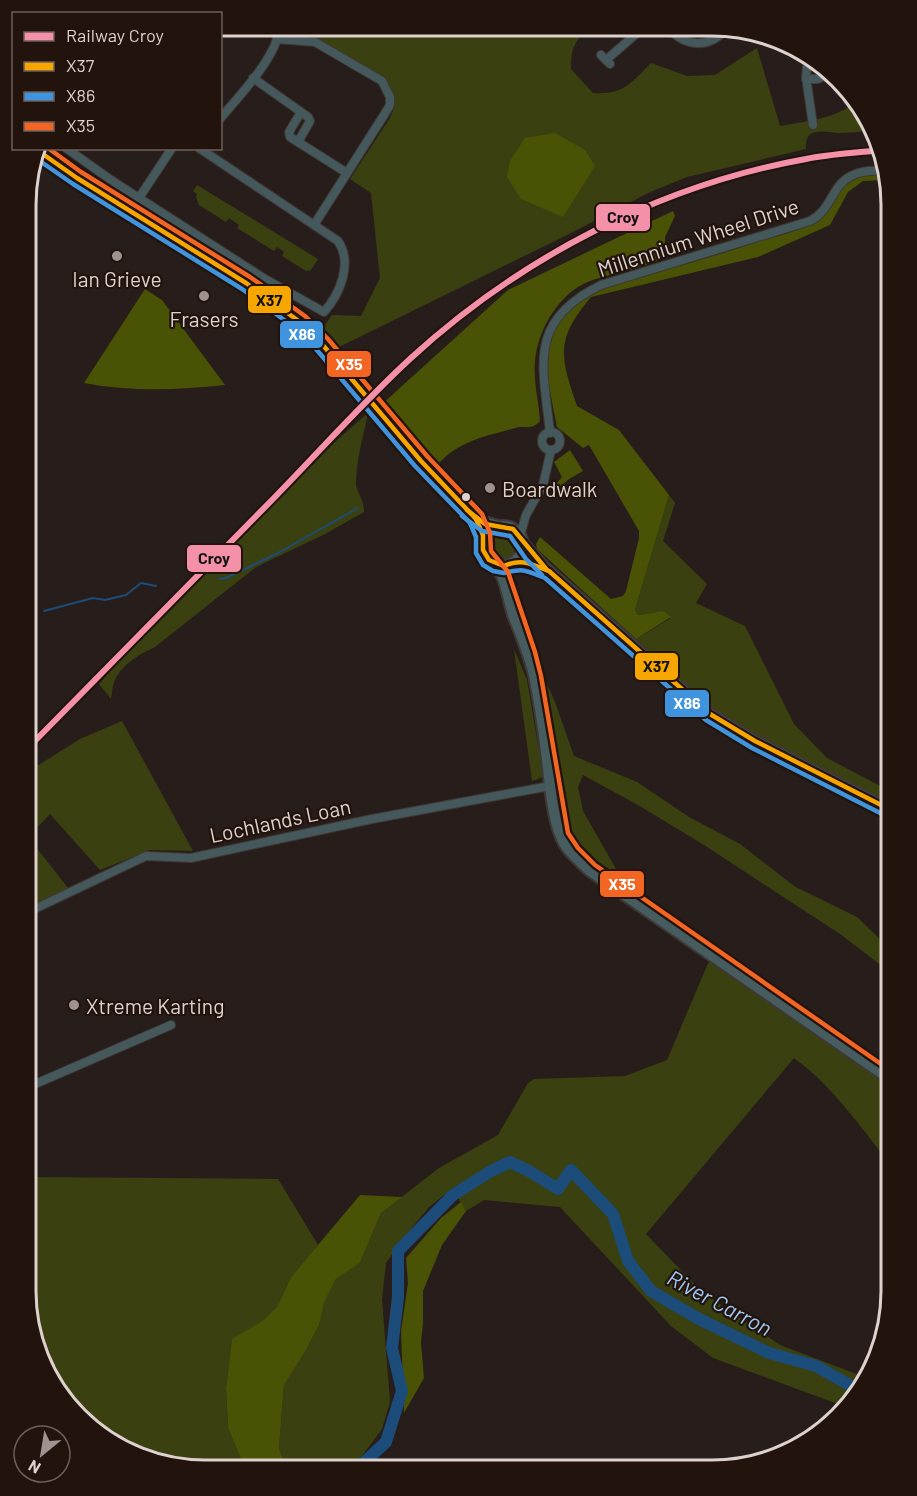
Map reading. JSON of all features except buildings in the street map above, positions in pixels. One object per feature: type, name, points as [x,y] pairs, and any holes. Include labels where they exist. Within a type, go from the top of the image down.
[{"type":"main road","points":[[44,155],[268,298],[312,333],[402,440],[473,515],[485,524],[513,529],[549,571],[677,686],[720,720],[822,777],[881,805]]},
{"type":"main road","points":[[473,515],[484,539],[483,550],[501,575],[528,654],[534,677],[550,786],[561,837],[565,845],[580,862],[881,1073]]},
{"type":"main road","points":[[484,539],[490,530],[501,526]]},
{"type":"main road","points":[[507,596],[507,579],[513,562],[521,552],[521,539]]},
{"type":"main road","points":[[492,562],[504,566],[513,562],[535,564],[549,571]]},
{"type":"street","points":[[606,60],[634,36]]},
{"type":"street","points":[[677,36],[697,43],[711,42],[718,36]]},
{"type":"street","points":[[222,117],[253,78],[277,39]]},
{"type":"street","points":[[277,39],[315,42],[382,81],[390,97],[390,105],[314,225]]},
{"type":"street","points":[[807,66],[806,79],[813,125]]},
{"type":"street","points":[[806,79],[823,77]]},
{"type":"street","points":[[253,78],[308,117],[310,121],[298,142]]},
{"type":"street","points":[[301,112],[289,132],[290,136],[347,173]]},
{"type":"street","points":[[69,150],[265,279],[324,312],[345,271],[342,247],[338,241],[202,150]]},
{"type":"street","points":[[139,198],[171,150]]},
{"type":"street","name":"Millennium Wheel Drive","points":[[550,433],[542,371],[543,357],[551,330],[558,318],[575,299],[600,285],[810,221],[822,214],[838,187],[847,178],[863,172],[878,171]]},
{"type":"street","points":[[202,255],[210,244]]},
{"type":"street","points":[[550,433],[557,435],[560,442],[556,449],[551,450],[543,446],[542,440],[550,433]]},
{"type":"street","points":[[521,539],[526,515],[543,485],[551,450]]},
{"type":"street","points":[[501,526],[515,522],[526,515]]},
{"type":"street","name":"Lochlands Loan","points":[[36,908],[146,856],[191,858],[372,819],[550,786]]},
{"type":"street","points":[[36,1084],[171,1025]]},
{"type":"green space","points":[[283,36],[581,36],[574,46],[571,69],[593,93],[620,90],[632,82],[651,63],[687,76],[715,75],[757,48],[780,126],[830,116],[849,106],[863,131],[816,132],[808,137],[806,149],[687,177],[648,193],[335,349],[320,332],[332,315],[361,316],[380,278],[371,193],[350,179],[390,118],[395,105],[386,81],[315,39],[285,38]]},
{"type":"green space","points":[[555,133],[585,150],[595,166],[563,217],[521,199],[507,177],[510,161],[525,138]]},
{"type":"green space","points":[[879,175],[880,180],[863,181],[848,192],[830,225],[758,257],[591,297],[571,325],[566,337],[564,361],[577,406],[619,430],[669,495],[635,610],[638,615],[663,611],[671,617],[636,639],[537,549],[536,544],[540,537],[611,599],[623,596],[626,591],[639,538],[639,531],[589,445],[583,448],[557,427],[545,367],[551,335],[559,321],[580,300],[593,291],[800,229],[821,217],[843,189],[858,178]]},
{"type":"green space","points":[[197,185],[318,259],[311,270],[306,271],[282,256],[284,252],[277,247],[274,251],[237,228],[239,225],[229,218],[226,222],[199,205],[197,194],[193,191]]},
{"type":"green space","points":[[673,211],[675,216],[665,237],[665,257],[647,265],[590,281],[569,294],[552,314],[540,337],[535,361],[540,421],[537,424],[499,432],[467,443],[450,453],[435,467],[381,405],[508,290]]},
{"type":"green space","points":[[145,289],[162,300],[225,385],[154,389],[119,388],[84,383]]},
{"type":"green space","points":[[368,413],[356,476],[356,485],[364,512],[325,534],[256,567],[155,647],[127,664],[115,680],[111,699],[99,684],[134,644],[337,440]]},
{"type":"green space","points":[[570,450],[583,471],[569,479],[552,494],[551,490],[562,477],[554,462]]},
{"type":"green space","points":[[669,495],[675,503],[663,541],[707,584],[696,603],[745,626],[794,724],[827,758],[881,786],[881,799],[778,748],[717,714],[636,639],[671,618],[656,612],[638,615],[635,610]]},
{"type":"green space","points":[[503,531],[513,536],[518,546],[513,556],[503,561],[493,556],[488,546],[493,536]]},
{"type":"green space","points":[[514,649],[527,680],[542,768],[543,777],[532,781]]},
{"type":"green space","points":[[543,675],[574,756],[637,782],[689,817],[740,844],[794,886],[857,917],[881,940],[881,965],[840,934],[704,845],[583,775],[578,787],[583,811],[616,869],[643,896],[697,939],[592,867],[569,840],[562,825]]},
{"type":"green space","points":[[122,721],[193,851],[150,850],[100,870],[50,814],[36,829],[36,767],[80,739]]},
{"type":"green space","points":[[36,847],[68,888],[36,903]]},
{"type":"green space","points":[[709,961],[881,1080],[881,1152],[834,1094],[794,1058],[646,1234],[702,1292],[780,1345],[859,1375],[838,1404],[713,1358],[671,1326],[560,1207],[484,1200],[466,1211],[452,1189],[429,1207],[386,1263],[382,1299],[390,1402],[382,1429],[357,1460],[283,1460],[279,1449],[284,1385],[319,1325],[323,1302],[336,1279],[360,1263],[381,1213],[439,1168],[498,1135],[528,1083],[534,1079],[625,1076],[667,1060]]},
{"type":"green space","points":[[36,1177],[278,1179],[318,1245],[291,1277],[277,1307],[262,1321],[232,1340],[226,1388],[228,1428],[241,1460],[183,1459],[140,1447],[120,1437],[85,1411],[71,1394],[49,1356],[39,1324],[36,1302]]},
{"type":"green space","points":[[360,1195],[402,1197],[381,1213],[360,1263],[336,1279],[324,1302],[319,1325],[284,1385],[279,1449],[283,1460],[241,1460],[228,1428],[226,1388],[232,1339],[262,1321],[277,1307],[291,1277]]},
{"type":"green space","points":[[461,1202],[466,1211],[442,1245],[423,1291],[421,1342],[424,1378],[404,1413],[401,1331],[408,1283],[406,1258],[441,1218]]},
{"type":"waterway","points":[[219,579],[226,578],[278,553],[358,508]]},
{"type":"waterway","points":[[44,611],[93,598],[105,600],[126,595],[141,583],[156,586]]},
{"type":"waterway","name":"River Carron","points":[[367,1460],[386,1442],[402,1391],[392,1348],[398,1297],[398,1251],[453,1195],[510,1162],[558,1189],[571,1170],[613,1214],[628,1261],[651,1291],[699,1319],[769,1353],[816,1366],[852,1386]]},
{"type":"rail line","name":"Croy","points":[[36,740],[393,375],[453,322],[498,288],[545,258],[595,231],[646,207],[698,187],[752,171],[806,159],[872,151]]},
{"type":"transit line","name":"X35","points":[[51,150],[81,172],[250,277],[305,316],[328,339],[427,456],[482,514],[490,533],[491,551],[508,572],[535,652],[568,833],[578,848],[595,865],[881,1064]]},
{"type":"transit line","name":"X37","points":[[44,155],[77,178],[246,283],[300,322],[322,344],[421,461],[476,519],[483,535],[483,550],[489,560],[504,566],[516,562],[526,563],[549,571],[710,714],[755,741],[881,805]]},
{"type":"transit line","name":"X86","points":[[42,162],[242,289],[295,328],[316,349],[415,466],[470,523],[476,537],[476,553],[483,565],[493,571],[504,573],[524,571],[545,578],[706,720],[752,748],[881,813]]},
{"type":"transit line","name":"X37","points":[[467,510],[485,524],[513,529],[547,570]]},
{"type":"transit line","name":"X86","points":[[462,516],[482,531],[510,536],[526,559],[542,575]]},
{"type":"place","name":"Ian Grieve","points":[[117,256]]},
{"type":"place","name":"Frasers","points":[[204,296]]},
{"type":"place","name":"Boardwalk","points":[[490,488]]},
{"type":"place","name":"Xtreme Karting","points":[[74,1005]]}]
